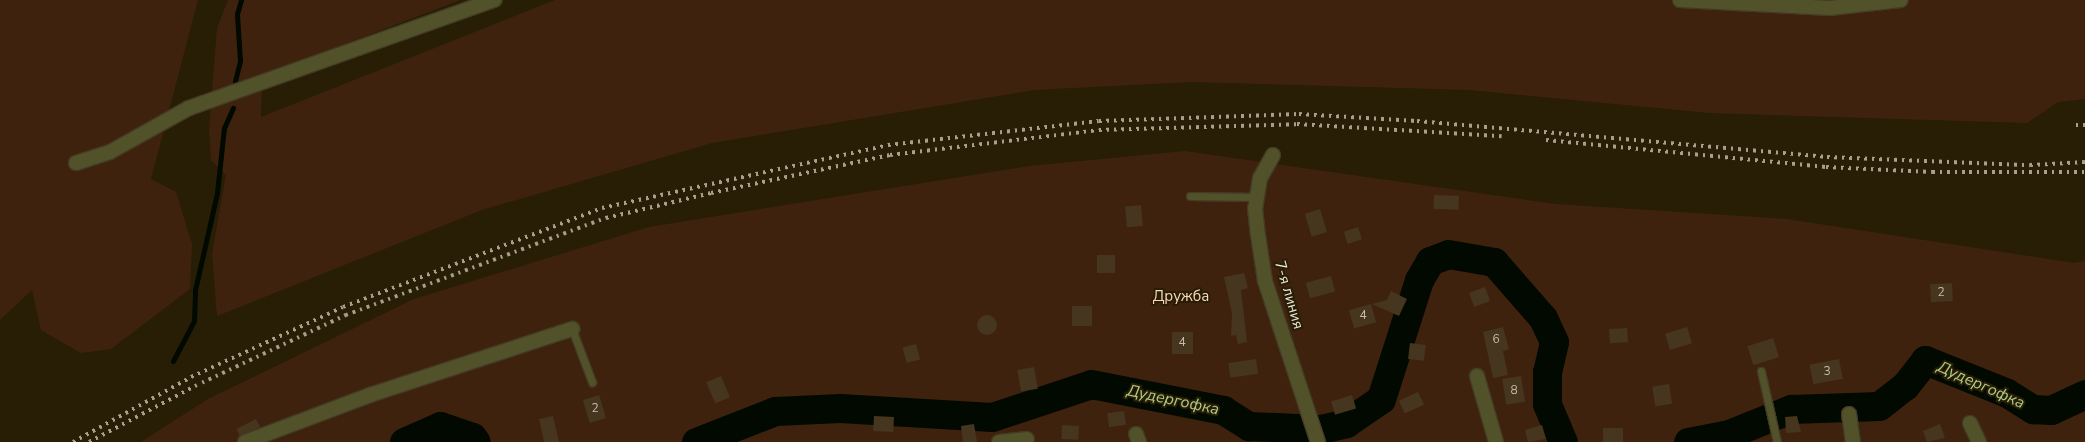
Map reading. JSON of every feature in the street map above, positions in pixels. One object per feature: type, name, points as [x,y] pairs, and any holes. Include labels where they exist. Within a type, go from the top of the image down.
[{"type":"street","points":[[76,163],[110,152],[189,108],[494,0]]},
{"type":"street","points":[[1680,0],[1830,8],[1901,0]]},
{"type":"street","name":"7-я линия","points":[[1272,155],[1260,178],[1254,208],[1265,281],[1318,442]]},
{"type":"street","points":[[245,442],[370,395],[572,329]]},
{"type":"street","points":[[1477,376],[1496,442]]},
{"type":"street","points":[[1849,414],[1853,442]]},
{"type":"street","points":[[1970,423],[1979,442]]},
{"type":"street","points":[[999,442],[1027,439]]},
{"type":"lane","points":[[1190,196],[1256,197]]},
{"type":"lane","points":[[572,329],[592,382]]},
{"type":"lane","points":[[1761,371],[1777,442]]},
{"type":"green space","points":[[0,0],[198,0],[151,179],[176,192],[192,244],[190,289],[111,349],[81,353],[41,330],[32,290],[0,320]]},
{"type":"green space","points":[[228,0],[460,0],[262,76],[261,117],[555,0],[2085,0],[2085,99],[2058,102],[2027,123],[1709,113],[1470,90],[1192,82],[1034,90],[712,143],[482,210],[217,316],[212,254],[226,175],[211,160],[209,131],[217,28]]},
{"type":"green space","name":"Дружба","points":[[1185,151],[1556,204],[1787,219],[2074,263],[2085,261],[2085,442],[141,442],[208,399],[414,299],[649,227],[1029,166]]},
{"type":"building","points":[[1434,195],[1459,196],[1458,210],[1434,209]]},
{"type":"building","points":[[1141,205],[1143,226],[1127,227],[1125,206]]},
{"type":"building","points":[[1320,209],[1327,232],[1312,237],[1305,214]]},
{"type":"building","points":[[1358,227],[1362,239],[1348,244],[1344,232]]},
{"type":"building","points":[[1097,255],[1115,255],[1115,273],[1097,273]]},
{"type":"building","points":[[1244,273],[1248,288],[1241,290],[1247,342],[1238,344],[1236,335],[1231,336],[1232,313],[1224,277]]},
{"type":"building","points":[[1331,276],[1335,291],[1310,298],[1306,283]]},
{"type":"building","points":[[1952,283],[1953,301],[1931,302],[1930,284]]},
{"type":"building","points":[[1485,287],[1490,301],[1474,307],[1469,293]]},
{"type":"building","points":[[1391,291],[1407,299],[1399,316],[1372,304],[1387,300]]},
{"type":"building","points":[[1371,304],[1376,322],[1354,329],[1349,310]]},
{"type":"building","points":[[1072,306],[1092,306],[1092,326],[1072,326]]},
{"type":"building","points":[[987,315],[994,318],[997,325],[994,332],[987,335],[980,332],[977,325],[980,318]]},
{"type":"building","points":[[1503,327],[1509,349],[1503,351],[1508,375],[1493,378],[1483,332]]},
{"type":"building","points":[[1687,327],[1692,343],[1670,350],[1665,334]]},
{"type":"building","points":[[1627,328],[1628,342],[1610,343],[1609,329]]},
{"type":"building","points":[[1172,332],[1193,332],[1193,354],[1172,354]]},
{"type":"building","points":[[1773,338],[1779,357],[1754,365],[1747,346]]},
{"type":"building","points":[[1410,343],[1426,345],[1424,361],[1408,359]]},
{"type":"building","points":[[916,344],[920,359],[907,363],[902,348]]},
{"type":"building","points":[[1256,359],[1258,374],[1230,378],[1228,363]]},
{"type":"building","points":[[1839,359],[1843,379],[1813,384],[1810,365]]},
{"type":"building","points":[[1034,367],[1038,389],[1021,392],[1017,370]]},
{"type":"building","points":[[721,376],[730,397],[715,403],[706,382]]},
{"type":"building","points":[[1521,376],[1525,402],[1506,405],[1502,379]]},
{"type":"building","points":[[1669,384],[1672,404],[1655,406],[1652,387]]},
{"type":"building","points":[[1418,392],[1424,405],[1405,414],[1399,401]]},
{"type":"building","points":[[599,395],[606,418],[590,423],[583,400]]},
{"type":"building","points":[[1352,395],[1356,408],[1335,415],[1331,401]]},
{"type":"building","points":[[1124,411],[1126,425],[1109,427],[1107,413]]},
{"type":"building","points":[[553,416],[559,442],[544,442],[539,419]]},
{"type":"building","points":[[874,416],[894,417],[893,432],[873,431]]},
{"type":"building","points":[[1797,416],[1801,432],[1786,433],[1785,417]]},
{"type":"building","points":[[256,419],[260,427],[240,437],[236,429]]},
{"type":"building","points":[[974,424],[977,442],[963,442],[961,426]]},
{"type":"building","points":[[1940,424],[1945,438],[1927,442],[1923,431]]},
{"type":"building","points":[[1062,425],[1079,426],[1078,440],[1061,439]]},
{"type":"building","points":[[1542,425],[1546,439],[1528,442],[1525,430]]},
{"type":"building","points":[[1603,428],[1623,428],[1623,442],[1603,442]]},
{"type":"waterway","points":[[235,81],[240,61],[237,14],[241,0]]},
{"type":"waterway","points":[[173,361],[194,321],[195,290],[217,193],[224,128],[233,108]]},
{"type":"waterway","name":"Дудергофка","points":[[696,442],[775,411],[840,408],[992,417],[1091,384],[1223,410],[1249,426],[1321,429],[1346,423],[1381,399],[1419,280],[1430,261],[1448,254],[1494,262],[1543,318],[1554,342],[1547,372],[1547,404],[1563,442]]},
{"type":"waterway","name":"Дудергофка","points":[[1688,442],[1729,434],[1791,409],[1879,406],[1905,386],[1925,360],[2007,393],[2033,409],[2051,410],[2085,394]]},
{"type":"waterway","name":"Дудергофка","points":[[404,442],[440,426],[472,437],[476,442]]},
{"type":"railway","points":[[73,442],[191,377],[343,307],[602,208],[888,145],[1099,121],[1299,114],[1417,121],[1827,157],[2030,165],[2085,162]]},
{"type":"railway","points":[[89,442],[195,386],[346,315],[606,218],[711,193],[890,155],[1099,130],[1297,124],[1502,136]]},
{"type":"railway","points":[[2076,125],[2085,125]]},
{"type":"railway","points":[[1546,140],[1826,167],[1932,172],[2085,172]]}]
